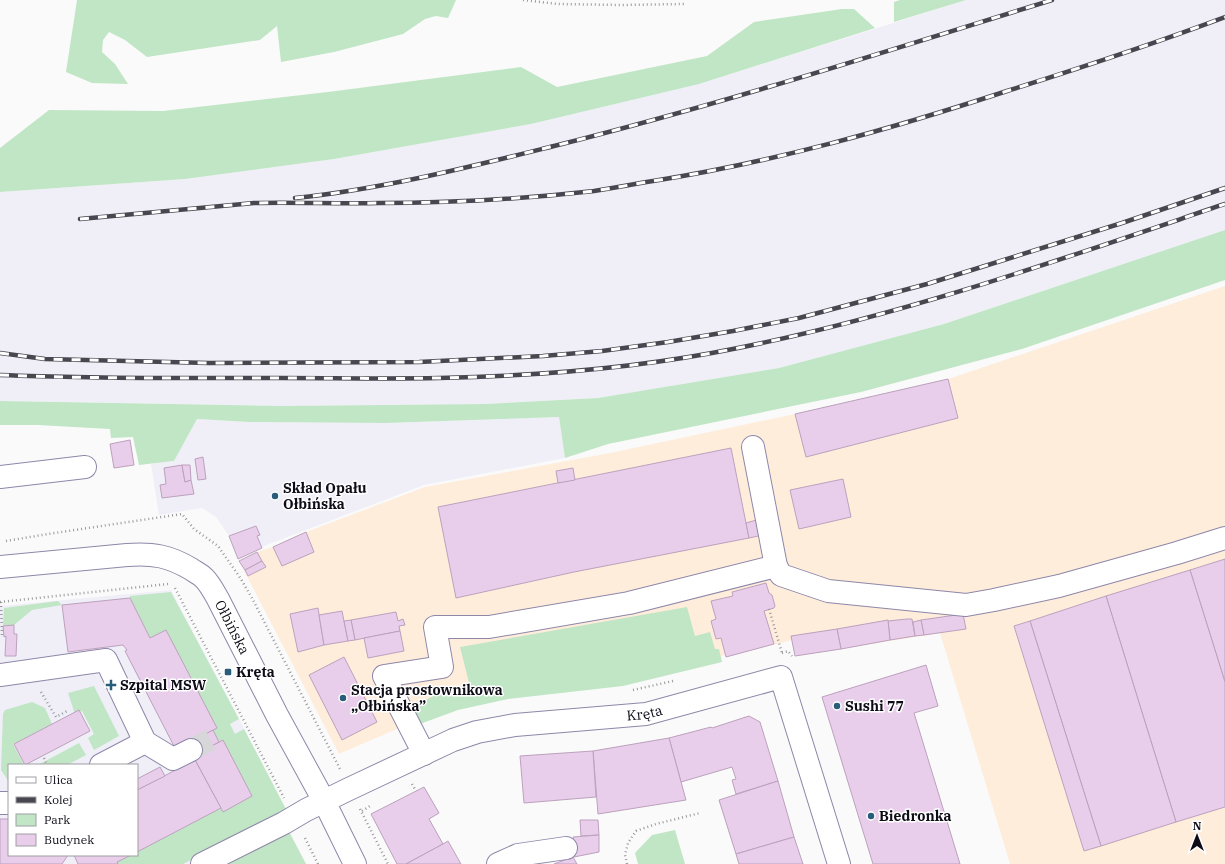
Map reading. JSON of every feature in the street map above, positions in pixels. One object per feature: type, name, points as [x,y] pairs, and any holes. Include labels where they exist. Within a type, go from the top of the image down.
[{"type":"street","points":[[753,448],[776,566],[781,575],[828,591],[966,605],[1066,584],[1177,554],[1225,538]]},
{"type":"street","points":[[0,477],[85,467]]},
{"type":"street","name":"Ołbińska","points":[[0,567],[148,554],[169,558],[204,577],[218,599],[355,864]]},
{"type":"street","points":[[424,754],[384,676],[442,666],[435,627],[490,627],[621,604],[776,566]]},
{"type":"street","points":[[0,675],[106,660],[145,742],[173,759],[191,750]]},
{"type":"street","name":"Kręta","points":[[202,864],[349,788],[453,740],[477,732],[515,725],[646,714],[781,678],[839,864]]},
{"type":"street","points":[[103,764],[145,742]]},
{"type":"street","points":[[498,864],[518,855],[566,848]]},
{"type":"path","points":[[523,0],[558,4],[686,4]]},
{"type":"path","points":[[0,543],[48,534],[182,514],[194,529],[218,546],[241,579],[342,772]]},
{"type":"path","points":[[2,636],[1,602],[172,583],[318,864]]},
{"type":"path","points":[[769,609],[782,653]]},
{"type":"path","points":[[34,670],[41,692],[56,717],[69,710]]},
{"type":"path","points":[[44,758],[47,764]]},
{"type":"path","points":[[405,787],[417,781]]},
{"type":"path","points":[[412,784],[416,791]]},
{"type":"path","points":[[362,811],[374,804]]},
{"type":"path","points":[[357,805],[362,811],[388,864]]},
{"type":"path","points":[[627,864],[625,855],[628,843],[636,831],[656,824],[700,813]]},
{"type":"shaded area","points":[[966,0],[1225,0],[1225,230],[944,324],[779,368],[598,398],[485,404],[280,406],[0,401],[0,192],[185,179],[334,159],[531,124],[699,84]]},
{"type":"shaded area","points":[[1225,286],[1225,864],[1010,864],[940,633],[795,656],[792,640],[726,657],[725,655],[713,659],[497,694],[399,728],[339,754],[239,561],[306,532],[425,487],[610,453],[795,414],[948,379]]},
{"type":"shaded area","name":"Skład Opału Ołbińska","points":[[559,417],[565,458],[424,485],[264,546],[238,559],[229,536],[216,517],[202,508],[159,515],[151,464],[174,461],[197,419],[249,422],[386,423]]},
{"type":"shaded area","name":"Szpital MSW","points":[[171,590],[275,787],[268,789],[306,864],[0,864],[0,606]]},
{"type":"green space","points":[[77,0],[456,0],[448,18],[436,16],[425,19],[403,34],[334,52],[281,62],[277,26],[260,40],[147,57],[125,40],[109,32],[103,40],[102,52],[115,64],[128,84],[92,83],[66,72]]},
{"type":"green space","points":[[900,0],[966,0],[894,22],[894,2]]},
{"type":"green space","points":[[842,9],[854,9],[875,28],[699,84],[531,124],[334,159],[185,179],[0,192],[0,148],[49,110],[163,111],[328,92],[521,67],[557,87],[707,56],[754,22]]},
{"type":"green space","points":[[1225,230],[1225,280],[1022,349],[861,392],[608,444],[565,458],[559,417],[386,423],[249,422],[197,419],[174,461],[139,465],[133,437],[111,438],[110,429],[38,425],[0,425],[0,401],[280,406],[485,404],[598,398],[779,368],[944,324]]},
{"type":"green space","points":[[171,592],[239,719],[230,724],[235,734],[244,729],[287,811],[183,864],[118,864],[117,862],[129,856],[138,856],[138,851],[221,808],[223,812],[252,796],[223,741],[219,742],[213,730],[216,728],[166,630],[150,638],[130,596]]},
{"type":"green space","points":[[58,601],[62,605],[32,610],[14,625],[3,626],[4,608]]},
{"type":"green space","points":[[687,607],[695,636],[710,632],[715,649],[719,649],[722,662],[623,686],[508,699],[458,710],[420,724],[414,720],[414,709],[429,698],[469,683],[460,647]]},
{"type":"green space","points":[[94,686],[119,736],[94,750],[88,738],[94,734],[82,711],[75,714],[68,693]]},
{"type":"green space","points":[[32,702],[45,708],[52,724],[13,744],[23,764],[8,764],[8,780],[1,770],[3,714],[5,710]]},
{"type":"green space","points":[[79,743],[86,755],[69,764],[40,764]]},
{"type":"green space","points":[[287,828],[306,864],[217,864]]},
{"type":"green space","points":[[675,830],[685,864],[638,864],[635,853],[652,835]]},
{"type":"building","points":[[948,379],[958,418],[806,457],[795,414]]},
{"type":"building","points":[[130,440],[134,465],[114,468],[110,444]]},
{"type":"building","points":[[731,448],[749,538],[574,572],[456,598],[438,507]]},
{"type":"building","points":[[203,457],[206,479],[198,480],[195,459]]},
{"type":"building","points":[[182,465],[185,482],[191,480],[194,494],[162,498],[160,485],[166,484],[164,468]]},
{"type":"building","points":[[182,465],[190,465],[191,480],[185,482]]},
{"type":"building","points":[[573,468],[575,480],[558,483],[556,471]]},
{"type":"building","points":[[843,479],[851,517],[799,529],[790,490]]},
{"type":"building","points":[[760,519],[763,535],[749,538],[746,523]]},
{"type":"building","points":[[256,526],[260,535],[257,536],[262,548],[238,559],[229,536]]},
{"type":"building","points":[[306,532],[314,552],[282,566],[273,547]]},
{"type":"building","points":[[257,552],[262,561],[245,570],[239,561]]},
{"type":"building","points":[[1225,559],[1225,682],[1190,570]]},
{"type":"building","points":[[262,561],[266,567],[248,576],[245,570]]},
{"type":"building","points":[[1190,570],[1225,682],[1225,807],[1176,822],[1106,596]]},
{"type":"building","points":[[766,583],[769,593],[772,595],[775,606],[774,608],[764,611],[774,644],[726,657],[721,638],[716,639],[711,621],[716,619],[711,601],[733,596],[732,592]]},
{"type":"building","points":[[1106,596],[1176,822],[1101,846],[1030,621]]},
{"type":"building","points":[[130,598],[150,638],[166,630],[217,728],[176,750],[125,651],[127,650],[123,645],[68,652],[62,605]]},
{"type":"building","points":[[318,608],[324,645],[298,652],[290,614]]},
{"type":"building","points":[[342,611],[348,641],[324,645],[319,615]]},
{"type":"building","points":[[396,612],[398,621],[403,619],[405,625],[399,626],[400,631],[355,640],[351,620]]},
{"type":"building","points":[[963,614],[966,629],[924,635],[921,620]]},
{"type":"building","points":[[912,619],[915,636],[890,640],[888,621]]},
{"type":"building","points":[[351,620],[355,640],[348,641],[344,621]]},
{"type":"building","points":[[888,620],[890,640],[841,649],[837,629]]},
{"type":"building","points":[[921,620],[924,635],[915,636],[913,622]]},
{"type":"building","points":[[1030,621],[1101,846],[1084,851],[1014,626]]},
{"type":"building","points":[[14,625],[14,634],[17,634],[16,656],[5,656],[6,636],[4,637],[3,626]]},
{"type":"building","points":[[837,629],[841,649],[795,656],[791,636]]},
{"type":"building","points":[[400,631],[404,651],[368,658],[364,638]]},
{"type":"building","name":"Stacja prostownikowa „Ołbińska”","points":[[344,657],[377,722],[342,740],[309,675]]},
{"type":"building","points":[[926,665],[938,706],[914,713],[960,864],[873,864],[822,697]]},
{"type":"building","points":[[79,710],[90,731],[27,764],[24,764],[14,744]]},
{"type":"building","points":[[749,716],[760,722],[778,781],[736,794],[732,780],[736,779],[732,767],[681,782],[669,738],[711,727],[712,728]]},
{"type":"building","points":[[213,730],[219,742],[194,756],[187,744]]},
{"type":"building","points":[[669,738],[686,800],[598,814],[593,751]]},
{"type":"building","points":[[223,740],[252,796],[223,812],[193,756]]},
{"type":"building","points":[[593,751],[596,797],[524,803],[520,756]]},
{"type":"building","points":[[195,760],[221,808],[138,851],[138,789]]},
{"type":"building","points":[[160,767],[165,776],[138,790],[138,778]]},
{"type":"building","points":[[778,781],[794,837],[736,854],[719,800]]},
{"type":"building","points":[[424,787],[439,813],[429,819],[443,844],[406,864],[397,864],[371,814]]},
{"type":"building","points":[[0,819],[8,819],[8,856],[67,856],[62,864],[0,864]]},
{"type":"building","points":[[580,820],[598,820],[599,835],[581,836]]},
{"type":"building","points":[[599,835],[599,852],[574,857],[573,837]]},
{"type":"building","points":[[794,837],[803,864],[739,864],[736,854]]},
{"type":"building","points":[[448,841],[461,864],[406,864],[443,844]]},
{"type":"building","points":[[74,856],[129,856],[117,862],[118,864],[78,864]]},
{"type":"building","points":[[573,857],[577,864],[554,864]]},
{"type":"tunnel","points":[[191,750],[216,737]]},
{"type":"railway","points":[[295,198],[393,183],[522,154],[617,130],[742,95],[1052,0]]},
{"type":"railway","points":[[80,219],[254,203],[406,203],[514,198],[594,191],[698,173],[788,154],[920,118],[1089,65],[1225,17]]},
{"type":"railway","points":[[0,353],[45,359],[209,363],[419,362],[543,356],[602,351],[668,342],[799,318],[927,284],[1122,223],[1225,188]]},
{"type":"railway","points":[[0,375],[141,378],[439,378],[552,373],[664,361],[800,335],[923,302],[1044,265],[1225,204]]},
{"type":"place","name":"Skład Opału Ołbińska","points":[[275,496]]},
{"type":"place","name":"Kręta","points":[[228,672]]},
{"type":"place","name":"Szpital MSW","points":[[111,685]]},
{"type":"place","name":"Stacja prostownikowa „Ołbińska”","points":[[343,698]]},
{"type":"place","name":"Sushi 77","points":[[837,706]]},
{"type":"place","name":"Biedronka","points":[[871,816]]}]
